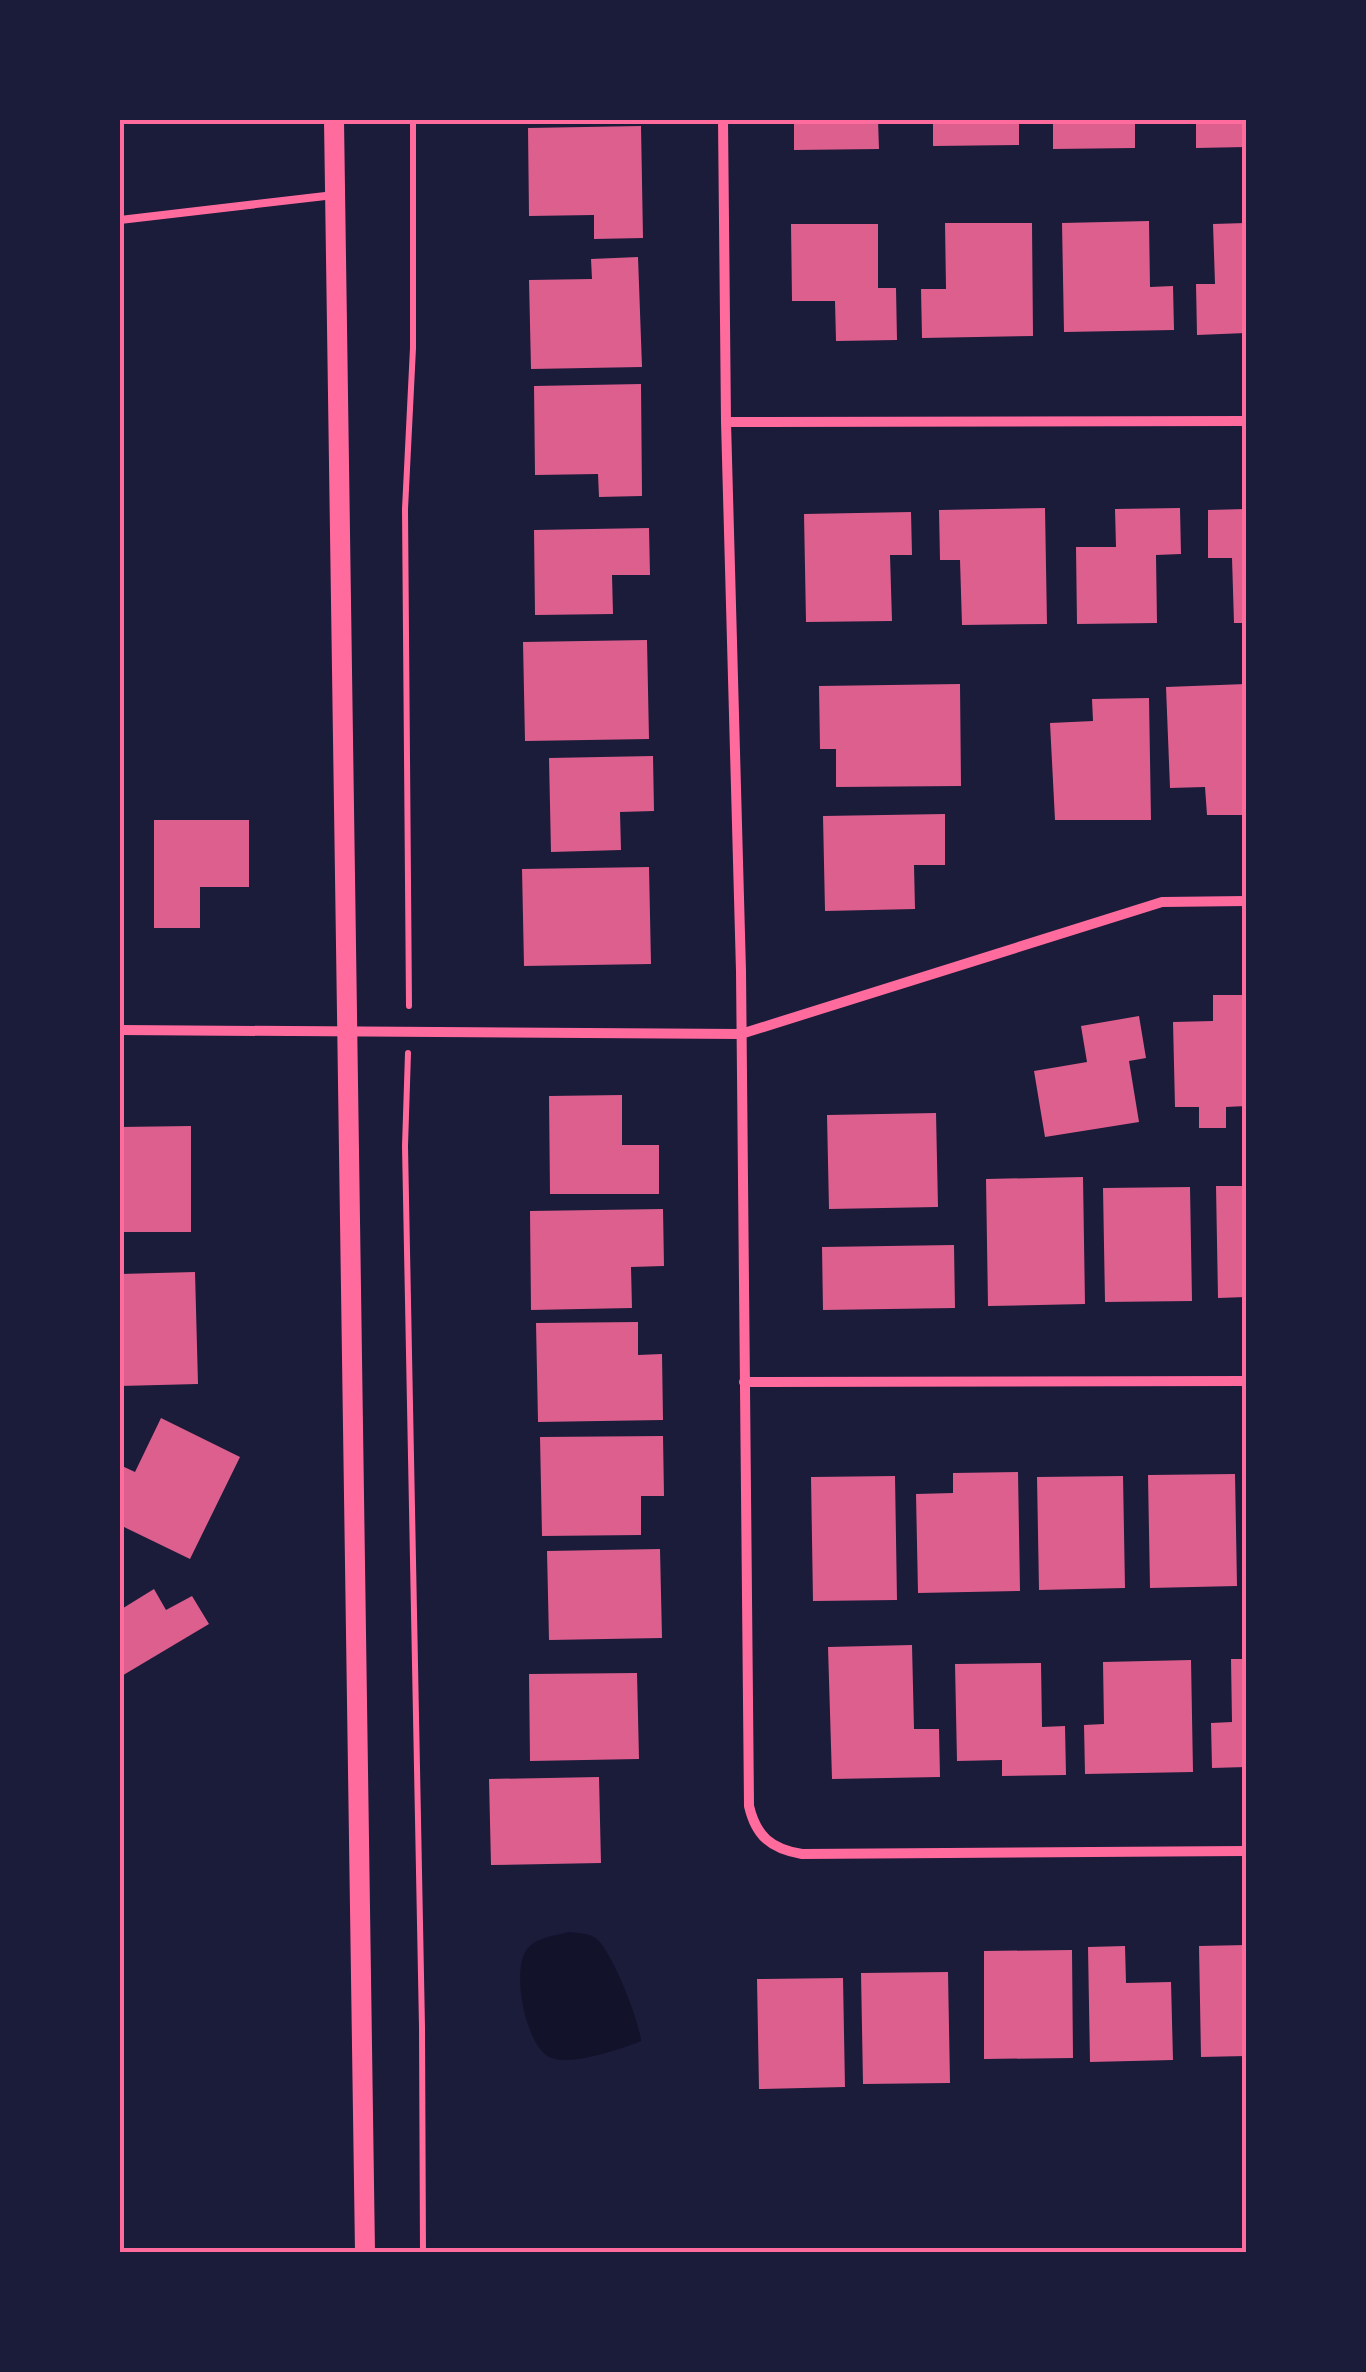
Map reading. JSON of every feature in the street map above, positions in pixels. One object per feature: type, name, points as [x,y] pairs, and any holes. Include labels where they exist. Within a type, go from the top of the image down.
[{"type":"main road","points":[[334,120],[365,2252]]},
{"type":"street","points":[[723,120],[741,1034],[749,1806],[754,1825],[764,1840],[781,1851],[802,1854],[1246,1851]]},
{"type":"street","points":[[726,422],[1246,421]]},
{"type":"street","points":[[120,1030],[741,1034],[1162,902],[1246,901]]},
{"type":"street","points":[[744,1382],[1246,1381]]},
{"type":"lane","points":[[120,220],[335,195]]},
{"type":"path","points":[[413,120],[413,348],[405,509],[410,893],[405,1146],[423,2252]]},
{"type":"shaded area","points":[[569,1932],[594,1937],[601,1943],[630,2002],[641,2041],[595,2056],[558,2060],[549,2057],[533,2038],[523,2006],[522,1959],[536,1942]]},
{"type":"building","points":[[794,120],[878,120],[879,149],[794,150]]},
{"type":"building","points":[[933,120],[1019,120],[1019,145],[933,146]]},
{"type":"building","points":[[1053,120],[1135,120],[1135,148],[1053,149]]},
{"type":"building","points":[[1196,120],[1246,120],[1246,147],[1196,148]]},
{"type":"building","points":[[641,126],[643,238],[594,239],[594,215],[529,216],[528,128]]},
{"type":"building","points":[[1149,221],[1150,287],[1173,286],[1174,330],[1064,332],[1062,223]]},
{"type":"building","points":[[945,223],[1032,223],[1033,336],[922,338],[921,289],[946,289]]},
{"type":"building","points":[[1246,223],[1246,333],[1197,335],[1196,284],[1215,284],[1213,224]]},
{"type":"building","points":[[791,224],[878,224],[878,288],[896,288],[897,340],[836,341],[835,301],[792,301]]},
{"type":"building","points":[[638,257],[642,367],[531,369],[529,280],[592,279],[591,259]]},
{"type":"building","points":[[641,384],[642,496],[599,497],[598,474],[535,475],[534,386]]},
{"type":"building","points":[[1045,508],[1047,624],[962,625],[960,560],[940,560],[939,510]]},
{"type":"building","points":[[1180,508],[1181,554],[1156,555],[1157,623],[1077,624],[1076,547],[1116,547],[1115,509]]},
{"type":"building","points":[[1246,509],[1246,623],[1234,623],[1232,558],[1208,558],[1208,510]]},
{"type":"building","points":[[911,512],[912,555],[890,555],[892,621],[806,622],[804,514]]},
{"type":"building","points":[[649,528],[650,575],[612,575],[613,614],[535,615],[534,530]]},
{"type":"building","points":[[647,640],[649,739],[525,741],[523,642]]},
{"type":"building","points":[[960,684],[961,786],[836,787],[836,749],[820,749],[819,686]]},
{"type":"building","points":[[1246,684],[1246,815],[1207,815],[1205,787],[1170,788],[1166,687]]},
{"type":"building","points":[[1149,698],[1151,820],[1055,820],[1050,723],[1093,721],[1092,699]]},
{"type":"building","points":[[653,756],[654,811],[620,812],[621,850],[551,852],[549,758]]},
{"type":"building","points":[[945,814],[945,865],[914,865],[915,909],[825,911],[823,816]]},
{"type":"building","points":[[154,820],[249,820],[249,887],[200,887],[200,928],[154,928]]},
{"type":"building","points":[[649,867],[651,964],[524,966],[522,869]]},
{"type":"building","points":[[1213,995],[1246,995],[1246,1106],[1226,1107],[1226,1128],[1199,1128],[1199,1107],[1175,1107],[1173,1022],[1213,1021]]},
{"type":"building","points":[[1139,1016],[1146,1058],[1129,1061],[1139,1122],[1045,1137],[1034,1071],[1087,1062],[1081,1026]]},
{"type":"building","points":[[622,1095],[622,1145],[659,1145],[659,1194],[550,1194],[549,1096]]},
{"type":"building","points":[[936,1113],[938,1207],[829,1209],[827,1115]]},
{"type":"building","points":[[191,1126],[191,1232],[120,1232],[120,1127]]},
{"type":"building","points":[[1083,1177],[1085,1304],[988,1306],[986,1179]]},
{"type":"building","points":[[1216,1186],[1246,1186],[1246,1297],[1218,1298]]},
{"type":"building","points":[[1190,1187],[1192,1301],[1105,1302],[1103,1188]]},
{"type":"building","points":[[663,1209],[664,1266],[631,1267],[632,1308],[531,1310],[530,1211]]},
{"type":"building","points":[[954,1245],[955,1308],[823,1310],[822,1247]]},
{"type":"building","points":[[195,1272],[198,1384],[120,1386],[120,1274]]},
{"type":"building","points":[[638,1322],[638,1355],[662,1354],[663,1420],[538,1422],[536,1323]]},
{"type":"building","points":[[161,1418],[240,1457],[190,1559],[124,1527],[120,1536],[120,1465],[135,1472]]},
{"type":"building","points":[[663,1436],[664,1496],[641,1496],[641,1535],[542,1536],[540,1437]]},
{"type":"building","points":[[1018,1472],[1020,1591],[918,1593],[916,1494],[953,1493],[953,1473]]},
{"type":"building","points":[[1235,1474],[1237,1586],[1150,1588],[1148,1475]]},
{"type":"building","points":[[895,1476],[897,1600],[813,1601],[811,1477]]},
{"type":"building","points":[[1123,1476],[1125,1588],[1039,1590],[1037,1477]]},
{"type":"building","points":[[660,1549],[662,1638],[549,1640],[547,1551]]},
{"type":"building","points":[[154,1589],[166,1610],[192,1596],[209,1624],[120,1677],[120,1610]]},
{"type":"building","points":[[912,1645],[914,1729],[939,1729],[940,1777],[832,1779],[828,1647]]},
{"type":"building","points":[[1231,1659],[1246,1659],[1246,1767],[1212,1768],[1211,1723],[1232,1722]]},
{"type":"building","points":[[1191,1660],[1193,1772],[1085,1774],[1084,1725],[1104,1724],[1103,1662]]},
{"type":"building","points":[[1041,1663],[1042,1727],[1065,1726],[1066,1775],[1002,1776],[1002,1760],[957,1761],[955,1664]]},
{"type":"building","points":[[637,1673],[639,1759],[530,1761],[529,1674]]},
{"type":"building","points":[[599,1777],[601,1863],[491,1865],[489,1779]]},
{"type":"building","points":[[1246,1945],[1246,2056],[1201,2057],[1199,1946]]},
{"type":"building","points":[[1125,1946],[1126,1983],[1171,1982],[1173,2060],[1090,2062],[1088,1947]]},
{"type":"building","points":[[1072,1950],[1073,2058],[984,2059],[984,1951]]},
{"type":"building","points":[[948,1972],[950,2083],[863,2084],[861,1973]]},
{"type":"building","points":[[843,1978],[845,2087],[759,2089],[757,1979]]}]
